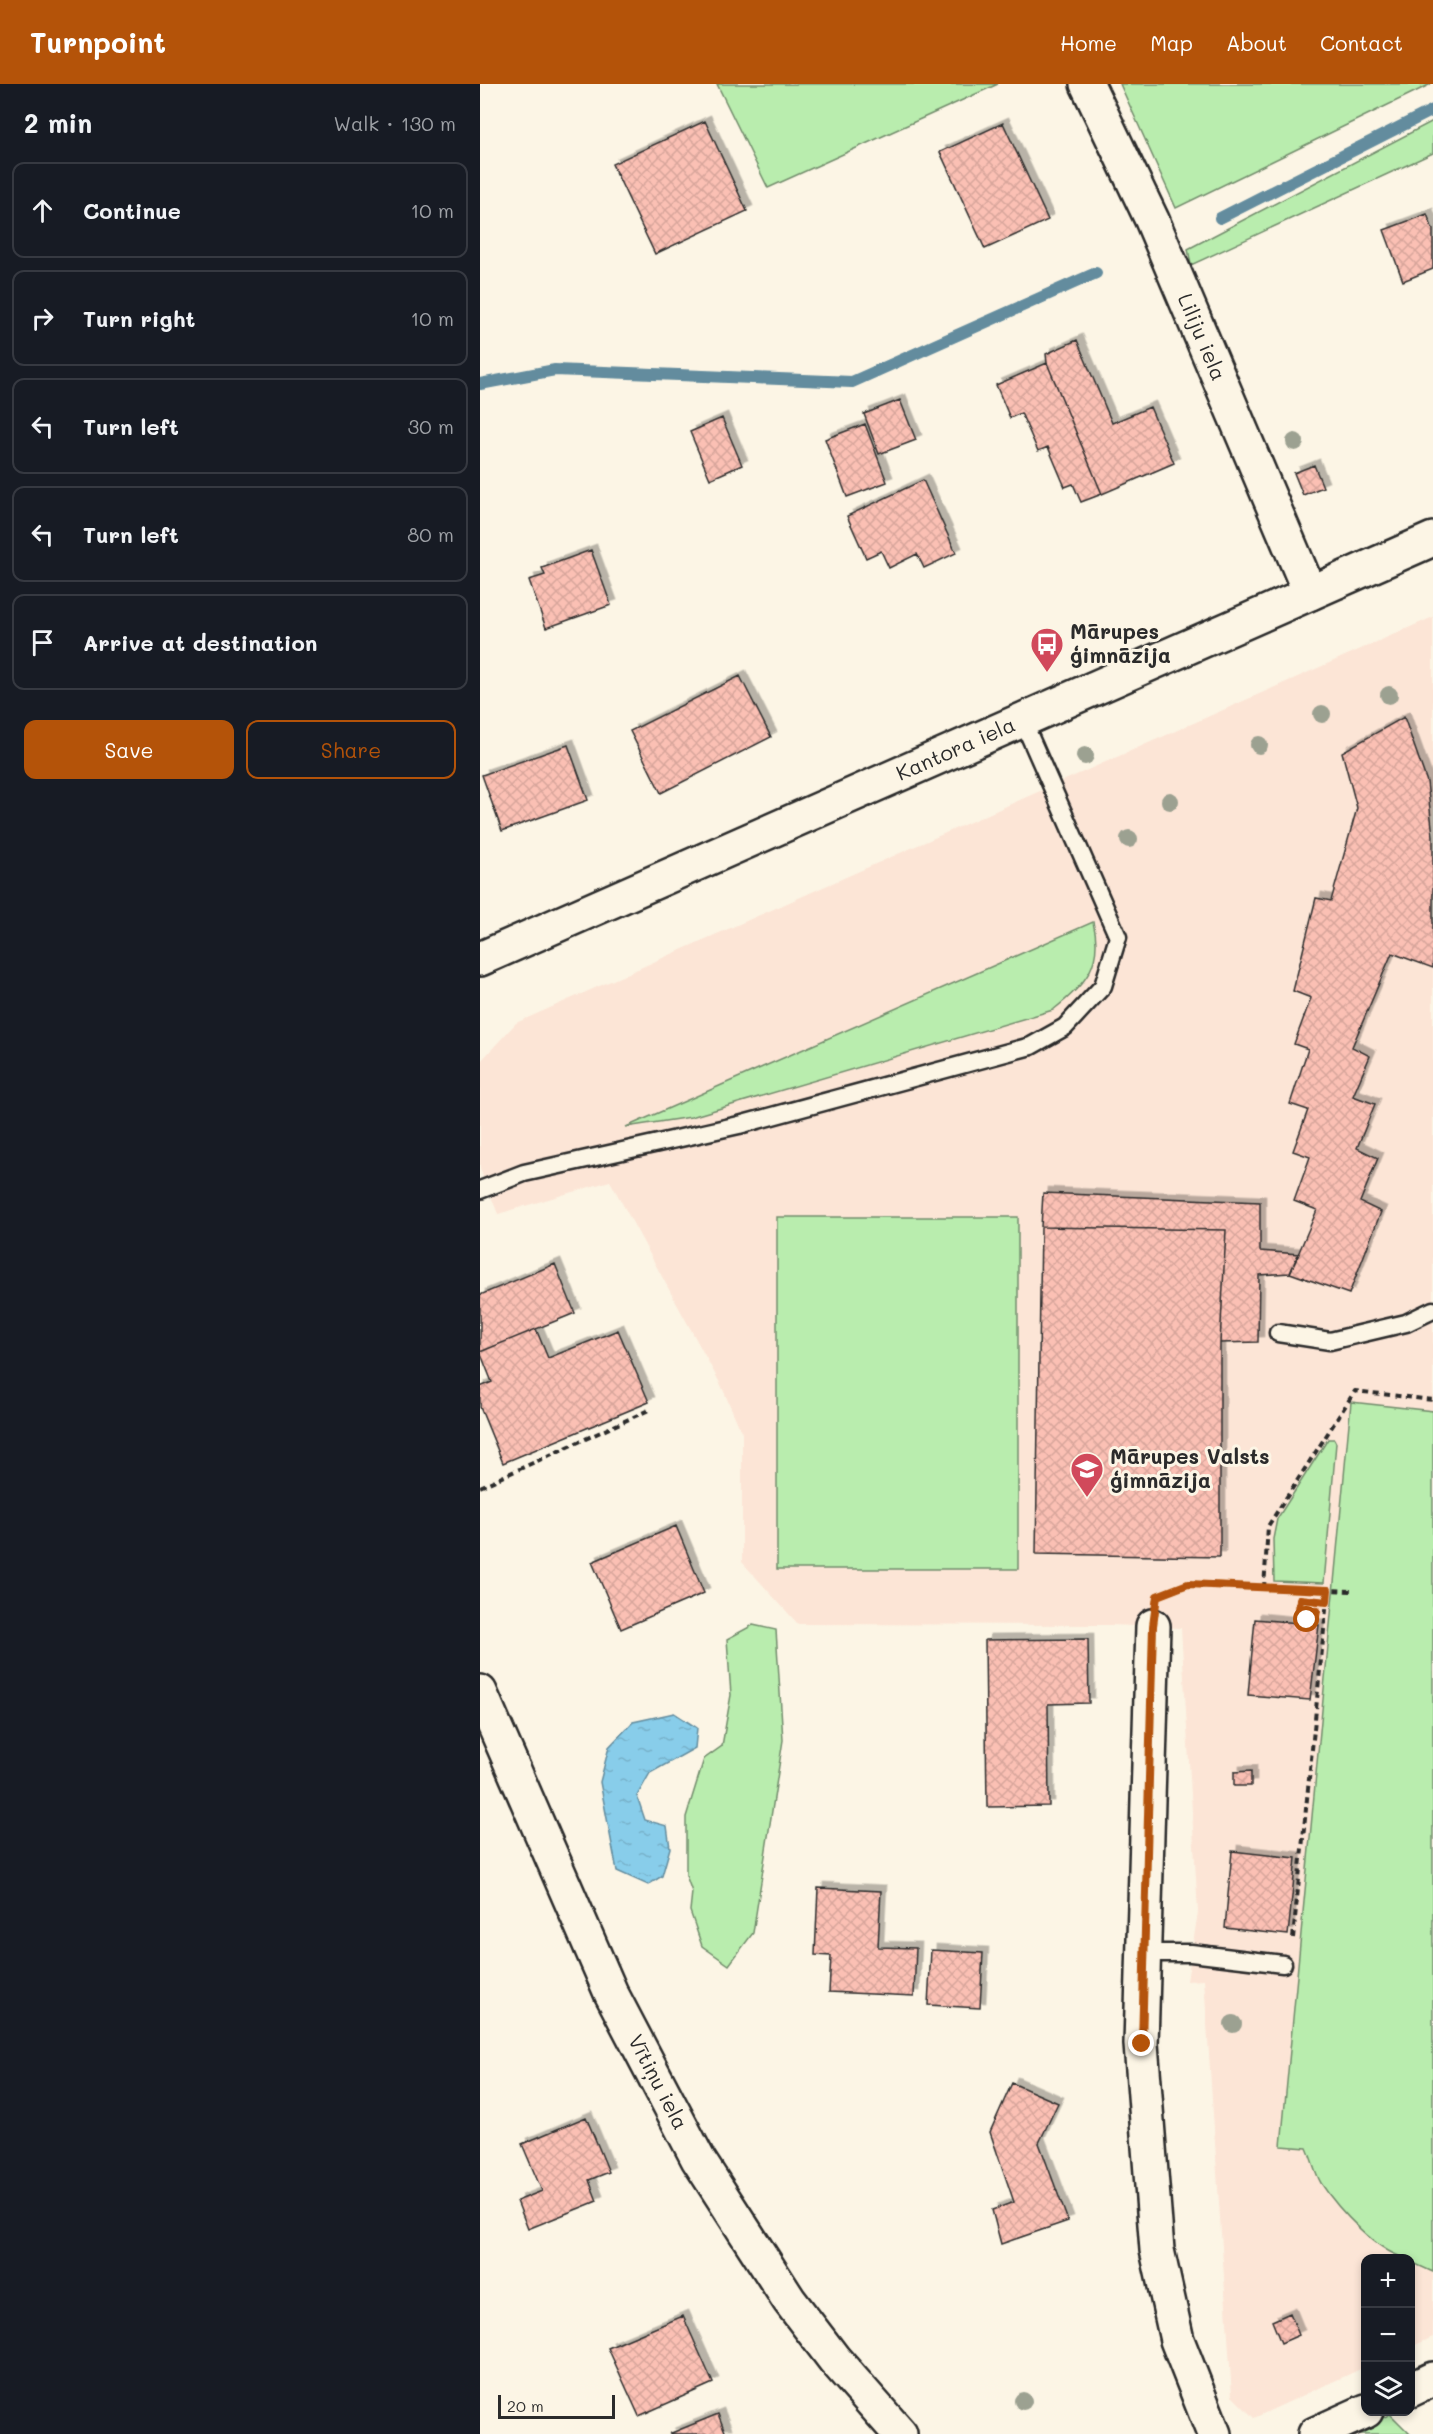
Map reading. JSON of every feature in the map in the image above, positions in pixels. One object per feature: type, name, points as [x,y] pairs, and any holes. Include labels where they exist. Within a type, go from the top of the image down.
[{"type":"street","name":"Liliju iela","points":[[1087,84],[1152,220],[1310,593]]},
{"type":"street","name":"Kantora iela","points":[[480,959],[1433,539]]},
{"type":"street","points":[[1153,1626],[1142,2044],[1157,2250],[1178,2340],[1214,2434]]},
{"type":"street","name":"Vītiņu iela","points":[[480,1692],[611,1992],[698,2159],[789,2300],[834,2359],[900,2434]]},
{"type":"street","points":[[1415,2388],[1433,2379]]},
{"type":"street","points":[[1315,2434],[1361,2412]]},
{"type":"lane","points":[[480,1190],[524,1173],[739,1125],[1030,1046],[1065,1027],[1103,986],[1118,938],[1022,719]]},
{"type":"lane","points":[[1278,1333],[1330,1341],[1406,1323],[1433,1310]]},
{"type":"lane","points":[[1144,1953],[1191,1953],[1282,1964]]},
{"type":"path","points":[[1264,1588],[1268,1526],[1354,1391],[1433,1400]]},
{"type":"path","points":[[480,1487],[651,1409]]},
{"type":"path","points":[[1153,1626],[1157,1596],[1188,1584],[1351,1591]]},
{"type":"path","points":[[1292,1949],[1328,1590]]},
{"type":"path","points":[[1307,1624],[1307,1620],[1315,1621],[1317,1611],[1299,1610],[1300,1599],[1327,1602]]},
{"type":"shaded area","name":"Mārupes Valsts ģimnāzija","points":[[1433,617],[1433,2337],[1415,2345],[1415,2254],[1361,2254],[1361,2369],[1254,2418],[1232,2396],[1204,1980],[1187,1981],[1198,1912],[1181,1628],[1111,1625],[798,1624],[742,1562],[742,1433],[721,1385],[610,1181],[498,1214],[480,1169],[480,1062],[516,1023]]},
{"type":"green space","points":[[717,84],[998,84],[768,188]]},
{"type":"green space","points":[[1120,84],[1431,84],[1176,208]]},
{"type":"green space","points":[[1433,121],[1433,153],[1191,265],[1188,249]]},
{"type":"green space","points":[[1093,922],[1096,937],[1094,962],[1083,982],[1053,1010],[691,1117],[626,1127]]},
{"type":"green space","points":[[777,1217],[1018,1217],[1018,1569],[777,1569]]},
{"type":"green space","points":[[1351,1402],[1433,1411],[1433,2272],[1415,2264],[1415,2254],[1394,2254],[1360,2229],[1321,2183],[1307,2148],[1281,2146]]},
{"type":"green space","points":[[1328,1439],[1334,1439],[1336,1443],[1324,1583],[1274,1581],[1273,1539],[1277,1519]]},
{"type":"green space","points":[[753,1625],[776,1630],[783,1740],[753,1933],[729,1965],[702,1946],[690,1911],[692,1892],[686,1875],[686,1817],[704,1759],[722,1746],[731,1695],[727,1639]]},
{"type":"green space","points":[[1386,2416],[1392,2416],[1410,2434],[1352,2434]]},
{"type":"water","points":[[674,1713],[697,1728],[695,1748],[650,1773],[637,1796],[645,1820],[667,1826],[670,1848],[662,1876],[648,1885],[617,1871],[600,1782],[609,1747],[633,1722]]},
{"type":"building","points":[[705,121],[747,211],[655,254],[612,164]]},
{"type":"building","points":[[1003,123],[1048,220],[985,249],[940,152]]},
{"type":"building","points":[[1427,214],[1433,230],[1433,269],[1403,281],[1384,230]]},
{"type":"building","points":[[1077,340],[1112,423],[1150,407],[1174,463],[1102,494],[1047,363],[1046,354]]},
{"type":"building","points":[[1047,363],[1102,494],[1081,502],[1073,484],[1065,487],[1048,447],[1038,451],[1021,413],[1010,418],[996,385]]},
{"type":"building","points":[[900,400],[916,440],[879,454],[864,414]]},
{"type":"building","points":[[722,418],[742,465],[710,479],[690,432]]},
{"type":"building","points":[[865,424],[887,482],[847,497],[825,439]]},
{"type":"building","points":[[1314,465],[1323,487],[1303,495],[1294,473]]},
{"type":"building","points":[[923,480],[956,553],[924,568],[917,554],[889,568],[881,551],[866,558],[847,516]]},
{"type":"building","points":[[591,550],[611,605],[546,628],[529,580],[545,575],[542,568]]},
{"type":"building","points":[[740,676],[771,737],[661,793],[630,731]]},
{"type":"building","points":[[1404,717],[1427,782],[1433,836],[1433,968],[1392,953],[1352,1047],[1370,1056],[1353,1096],[1375,1104],[1357,1148],[1378,1158],[1360,1202],[1381,1212],[1349,1294],[1290,1273],[1317,1210],[1294,1201],[1310,1157],[1293,1151],[1308,1110],[1290,1104],[1308,1049],[1294,1044],[1311,998],[1293,991],[1316,898],[1331,901],[1357,808],[1342,752]]},
{"type":"building","points":[[568,745],[588,800],[502,831],[482,775]]},
{"type":"building","points":[[1043,1193],[1260,1202],[1260,1251],[1299,1254],[1290,1273],[1259,1275],[1258,1342],[1220,1343],[1226,1230],[1041,1227]]},
{"type":"building","points":[[1041,1227],[1226,1230],[1220,1343],[1220,1557],[1036,1554]]},
{"type":"building","points":[[555,1264],[575,1313],[480,1352],[480,1295]]},
{"type":"building","points":[[536,1329],[548,1358],[618,1330],[649,1402],[503,1463],[480,1407],[480,1387],[492,1382],[480,1352]]},
{"type":"building","points":[[676,1526],[704,1593],[621,1629],[592,1562]]},
{"type":"building","points":[[1255,1619],[1319,1625],[1310,1700],[1248,1695]]},
{"type":"building","points":[[1088,1639],[1089,1703],[1048,1704],[1049,1806],[987,1807],[985,1640]]},
{"type":"building","points":[[1251,1771],[1251,1786],[1234,1786],[1234,1772]]},
{"type":"building","points":[[1232,1851],[1296,1858],[1288,1935],[1225,1928]]},
{"type":"building","points":[[818,1888],[881,1891],[878,1947],[916,1948],[914,1996],[829,1992],[831,1956],[815,1955]]},
{"type":"building","points":[[931,1950],[983,1953],[980,2008],[928,2005]]},
{"type":"building","points":[[1012,2083],[1058,2103],[1039,2143],[1068,2221],[1001,2244],[992,2210],[1014,2202],[990,2132]]},
{"type":"building","points":[[586,2117],[609,2172],[589,2180],[597,2201],[528,2229],[517,2201],[542,2191],[522,2144]]},
{"type":"building","points":[[1290,2313],[1299,2335],[1281,2343],[1272,2321]]},
{"type":"building","points":[[683,2316],[713,2383],[639,2416],[608,2348]]},
{"type":"building","points":[[718,2414],[726,2434],[669,2434]]},
{"type":"waterway","points":[[1220,218],[1433,110]]},
{"type":"waterway","points":[[480,384],[555,370],[852,382],[1096,273]]},
{"type":"place","name":"Mārupes ģimnāzija","points":[[1047,673]]},
{"type":"place","name":"Mārupes Valsts ģimnāzija","points":[[1087,1498]]},
{"type":"route","points":[[1142,2044],[1153,1626],[1157,1596],[1188,1584],[1328,1590],[1327,1602],[1300,1599],[1299,1610],[1317,1611],[1315,1621],[1307,1620]]}]
